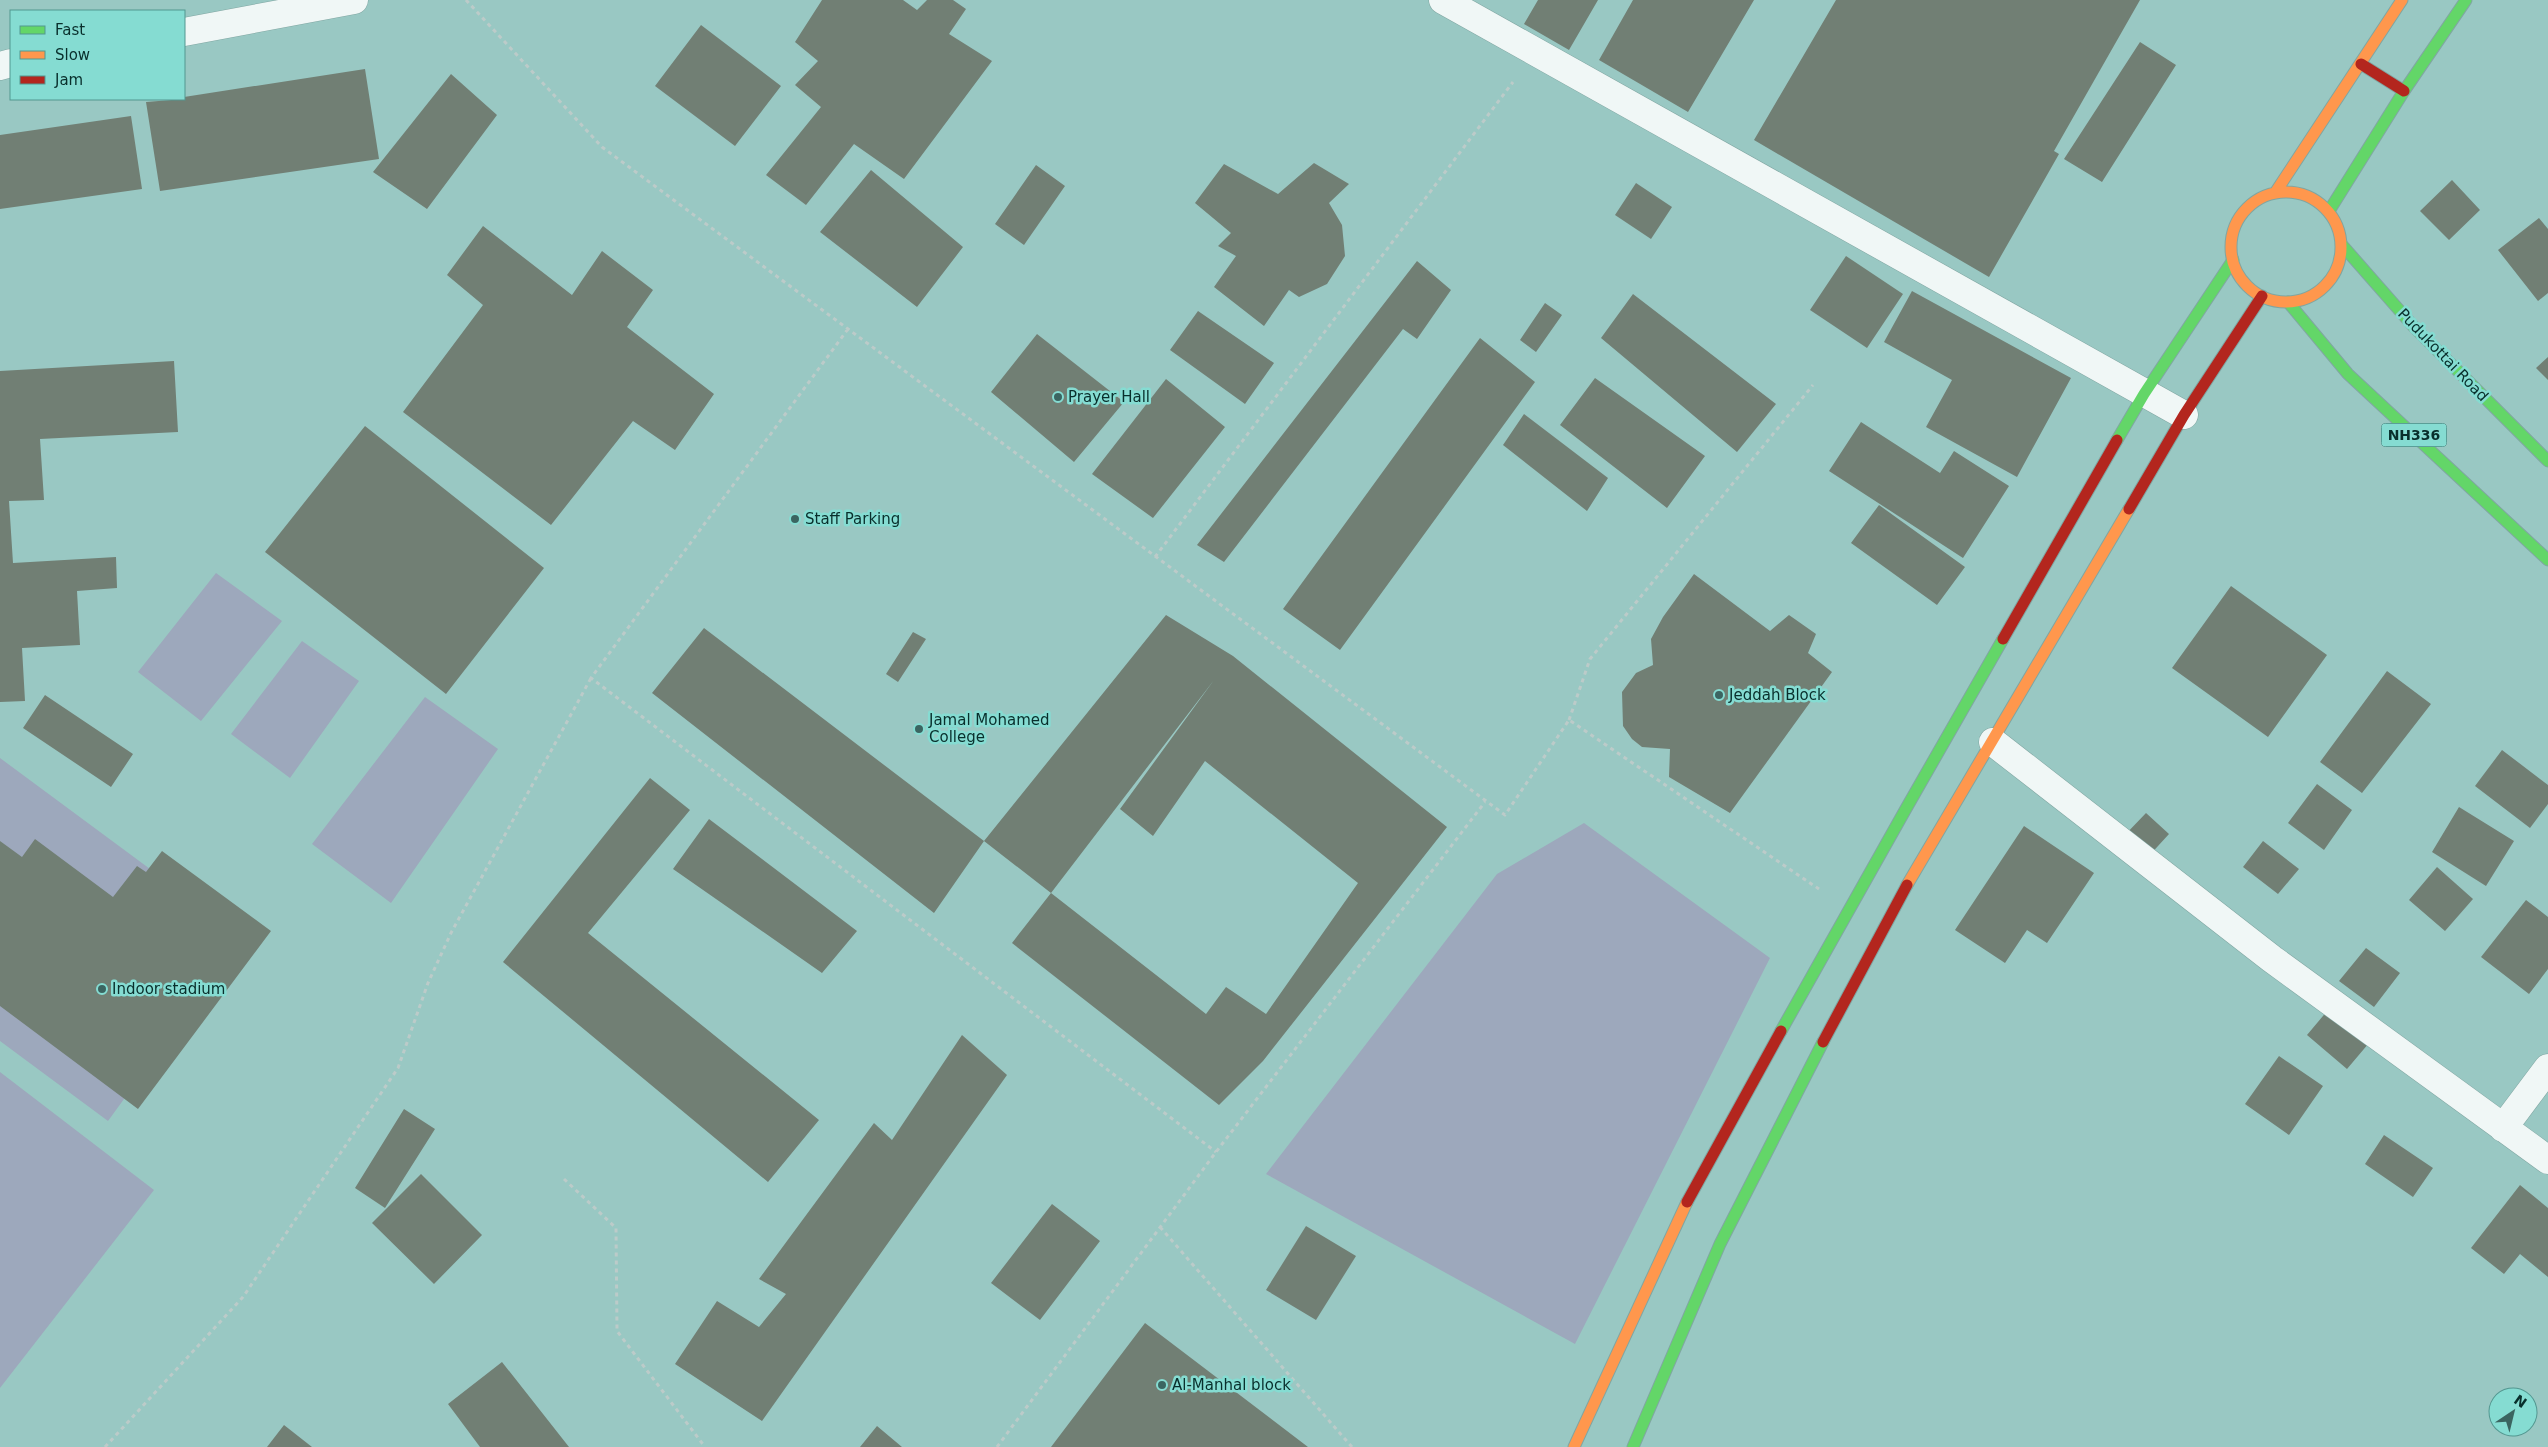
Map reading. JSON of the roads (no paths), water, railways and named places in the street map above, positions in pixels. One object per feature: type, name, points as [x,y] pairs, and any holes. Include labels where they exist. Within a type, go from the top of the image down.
[{"type":"main road","points":[[2275,193],[2402,0]]},
{"type":"main road","points":[[2342,246],[2336,270],[2321,291],[2305,300],[2288,302],[2262,296],[2243,281],[2233,260],[2232,235],[2237,223],[2252,203],[2275,193],[2290,192],[2304,195],[2318,201],[2329,211],[2404,91],[2466,0]]},
{"type":"main road","points":[[2361,64],[2404,91]]},
{"type":"main road","name":"Pudukottai Road","points":[[2329,211],[2338,228],[2342,246],[2414,327],[2548,461]]},
{"type":"main road","points":[[1574,1447],[1690,1196],[1850,910],[1871,868],[2144,394],[2233,260]]},
{"type":"main road","points":[[1633,1447],[1720,1244],[1901,888],[1993,742],[2184,415],[2262,296]]},
{"type":"main road","name":"NH336","points":[[2288,302],[2348,374],[2548,560]]},
{"type":"main road","points":[[1871,868],[1884,876]]},
{"type":"street","points":[[185,32],[354,0]]},
{"type":"street","points":[[1442,0],[2184,415]]},
{"type":"street","points":[[1993,742],[2272,959],[2548,1160]]},
{"type":"street","points":[[2502,1128],[2548,1068]]},
{"type":"place","name":"Prayer Hall","points":[[1058,397]]},
{"type":"place","name":"Staff Parking","points":[[795,519]]},
{"type":"place","name":"Jeddah Block","points":[[1719,695]]},
{"type":"place","name":"Jamal Mohamed College","points":[[919,729]]},
{"type":"place","name":"Indoor stadium","points":[[102,989]]},
{"type":"place","name":"Al-Manhal block","points":[[1162,1385]]}]
